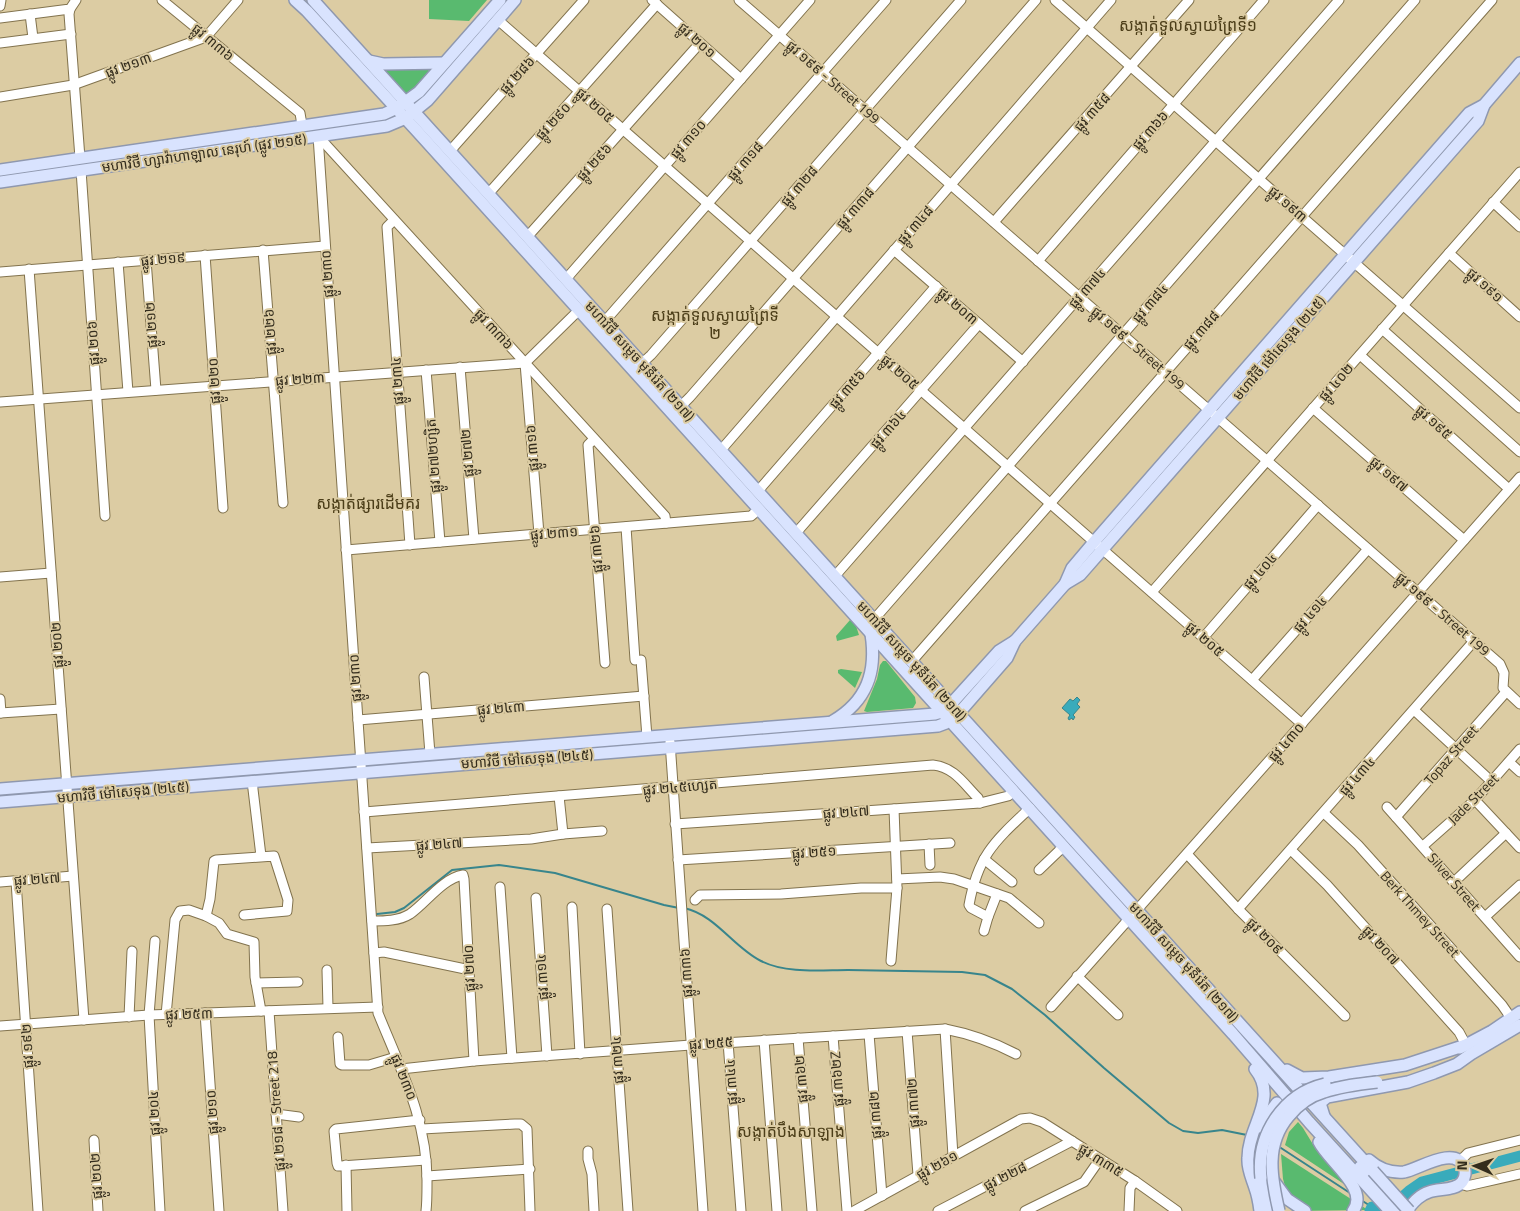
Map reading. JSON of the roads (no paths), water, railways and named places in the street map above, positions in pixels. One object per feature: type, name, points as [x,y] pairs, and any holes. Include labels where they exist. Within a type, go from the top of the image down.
[{"type":"main road","points":[[295,0],[402,105]]},
{"type":"main road","points":[[312,0],[369,61],[410,115],[428,100],[515,0]]},
{"type":"main road","points":[[402,105],[419,92],[500,0]]},
{"type":"main road","points":[[369,61],[383,64],[444,63]]},
{"type":"main road","name":"មហាវិថី ម៉ៅសេទុង (២៤៥)","points":[[0,802],[938,726],[954,717],[1007,658],[1015,642],[1065,584],[1072,568],[1098,546],[1350,258],[1469,113],[1484,105],[1520,63]]},
{"type":"main road","name":"មហាវិថី ហ្សាវ៉ាហាឡាល នេរុហ៍ (ផ្លូវ ២១៥)","points":[[0,170],[384,114],[402,105]]},
{"type":"main road","name":"មហាវិថី ហ្សាវ៉ាហាឡាល នេរុហ៍ (ផ្លូវ ២១៥)","points":[[0,182],[387,126],[410,115]]},
{"type":"main road","name":"មហាវិថី សម្តេច មុនីរ៉េត (២១៧)","points":[[410,115],[450,151],[605,321],[638,367]]},
{"type":"main road","name":"មហាវិថី សម្តេច មុនីរ៉េត (២១៧)","points":[[410,115],[579,310],[638,367],[677,410],[759,509],[946,708],[1133,915],[1309,1122],[1364,1178],[1390,1211]]},
{"type":"main road","name":"មហាវិថី សម្តេច មុនីរ៉េត (២១៧)","points":[[677,410],[721,450],[836,576],[871,627],[912,661],[946,708]]},
{"type":"main road","points":[[830,723],[853,707],[868,683],[874,652],[871,627]]},
{"type":"main road","name":"មហាវិថី ម៉ៅសេទុង (២៤៥)","points":[[0,789],[935,714],[946,708],[999,650],[1015,642]]},
{"type":"main road","name":"មហាវិថី សម្តេច មុនីរ៉េត (២១៧)","points":[[954,717],[1014,791],[1064,846],[1277,1064],[1325,1117],[1349,1145],[1364,1178],[1408,1211]]},
{"type":"main road","points":[[1260,1211],[1263,1182],[1280,1129],[1295,1110],[1310,1098],[1322,1092],[1376,1079],[1408,1076],[1469,1049],[1517,1019]]},
{"type":"main road","points":[[1233,1034],[1242,1054],[1259,1075],[1265,1088],[1264,1102],[1248,1152],[1249,1170],[1305,1211]]},
{"type":"main road","points":[[1277,1064],[1297,1077],[1316,1079],[1396,1067],[1469,1049]]},
{"type":"main road","points":[[1325,1117],[1320,1103],[1327,1097],[1398,1084],[1423,1077],[1458,1064],[1469,1049]]},
{"type":"main road","points":[[1277,1103],[1266,1117],[1256,1144],[1253,1169],[1263,1182],[1279,1211]]},
{"type":"main road","points":[[1308,1108],[1364,1178],[1401,1211]]},
{"type":"main road","points":[[1349,1145],[1376,1166],[1393,1172],[1405,1172],[1448,1158],[1460,1161],[1465,1172],[1461,1183],[1425,1194],[1408,1211]]},
{"type":"main road","points":[[1353,1211],[1358,1202],[1358,1195],[1364,1178]]},
{"type":"main road","points":[[1263,1182],[1270,1211]]},
{"type":"street","points":[[0,6],[2,0]]},
{"type":"street","points":[[76,0],[68,14],[80,158]]},
{"type":"street","name":"ផ្លូវ ៣៣៦","points":[[162,0],[300,113],[302,125]]},
{"type":"street","name":"ផ្លូវ ២១៣","points":[[0,97],[74,85],[206,37],[238,0]]},
{"type":"street","name":"ផ្លូវ ២៨៦","points":[[450,151],[584,0]]},
{"type":"street","name":"ផ្លូវ ១៩៩ - Street 199","points":[[739,0],[1474,641],[1503,668],[1503,684],[1506,692]]},
{"type":"street","name":"ផ្លូវ ៣១០","points":[[566,278],[810,0]]},
{"type":"street","name":"ផ្លូវ ៣១៨","points":[[605,321],[886,0]]},
{"type":"street","name":"ផ្លូវ ៣២៨","points":[[638,367],[961,0]]},
{"type":"street","name":"ផ្លូវ ៣៣៨","points":[[677,410],[1036,0]]},
{"type":"street","name":"ផ្លូវ ១៩៣","points":[[1055,0],[1520,408]]},
{"type":"street","name":"ផ្លូវ ៣៤៨","points":[[721,450],[1111,0]]},
{"type":"street","name":"ផ្លូវ ៣៥៨","points":[[994,222],[1189,0]]},
{"type":"street","name":"ផ្លូវ ៣៦៦","points":[[1038,261],[1264,0]]},
{"type":"street","name":"ផ្លូវ ៣៧៤","points":[[836,576],[1339,0]]},
{"type":"street","name":"ផ្លូវ ៣៨៤","points":[[871,627],[1122,334],[1415,0]]},
{"type":"street","name":"ផ្លូវ ៣៨៨","points":[[912,661],[1301,215],[1492,0]]},
{"type":"street","name":"ផ្លូវ ២០១","points":[[655,2],[741,79]]},
{"type":"street","name":"ផ្លូវ ២៩០","points":[[489,193],[579,92],[655,2]]},
{"type":"street","points":[[0,18],[70,9]]},
{"type":"street","points":[[30,14],[34,38]]},
{"type":"street","name":"ផ្លូវ ២០៥","points":[[498,20],[1302,724]]},
{"type":"street","points":[[0,40],[71,34]]},
{"type":"street","name":"ផ្លូវ ២៩៦","points":[[528,236],[700,43]]},
{"type":"street","name":"ផ្លូវ ៣៣៦","points":[[318,136],[665,516],[666,523]]},
{"type":"street","name":"ផ្លូវ ២៣០","points":[[318,136],[378,1013],[420,1120],[426,1160],[426,1211]]},
{"type":"street","name":"ផ្លូវ ២០៦","points":[[81,170],[105,516]]},
{"type":"street","name":"ផ្លូវ ៤០២","points":[[1152,592],[1520,172]]},
{"type":"street","points":[[1494,202],[1520,227]]},
{"type":"street","name":"ផ្លូវ ២៣៤","points":[[394,220],[387,227],[410,545]]},
{"type":"street","name":"ផ្លូវ ២១៩","points":[[0,272],[325,246]]},
{"type":"street","name":"ផ្លូវ ២២៦","points":[[264,250],[283,503]]},
{"type":"street","name":"ផ្លូវ ២០៣","points":[[894,250],[1023,362]]},
{"type":"street","name":"ផ្លូវ ១៩១","points":[[1449,253],[1520,317]]},
{"type":"street","name":"ផ្លូវ ២២០","points":[[205,255],[223,508]]},
{"type":"street","name":"ផ្លូវ ២១២","points":[[146,260],[156,390]]},
{"type":"street","points":[[118,262],[128,392]]},
{"type":"street","name":"ផ្លូវ ២០២","points":[[29,269],[84,1020]]},
{"type":"street","name":"ផ្លូវ ៣៥៦","points":[[758,491],[936,286]]},
{"type":"street","points":[[525,363],[579,310]]},
{"type":"street","name":"ផ្លូវ ៣៦៤","points":[[796,533],[979,324]]},
{"type":"street","points":[[1382,329],[1520,452]]},
{"type":"street","name":"ផ្លូវ ១៩៥","points":[[1360,355],[1509,489]]},
{"type":"street","name":"ផ្លូវ ២២៣","points":[[0,402],[525,363]]},
{"type":"street","name":"ផ្លូវ ៣១៦","points":[[525,363],[539,534]]},
{"type":"street","name":"ផ្លូវ ២៧២","points":[[460,367],[474,539]]},
{"type":"street","name":"ផ្លូវ ២៧២ហ្សិត","points":[[426,370],[440,542]]},
{"type":"street","name":"ផ្លូវ ១៩៧","points":[[1313,408],[1464,540]]},
{"type":"street","name":"ផ្លូវ ៣២៦","points":[[594,438],[588,445],[605,663]]},
{"type":"street","name":"ផ្លូវ ៤៣០","points":[[1051,1007],[1520,477]]},
{"type":"street","name":"ផ្លូវ ៤០៤","points":[[1203,638],[1318,505]]},
{"type":"street","name":"ផ្លូវ ២៣១","points":[[346,550],[751,516],[759,509]]},
{"type":"street","points":[[626,526],[647,737]]},
{"type":"street","name":"ផ្លូវ ៤១៤","points":[[1252,680],[1368,548]]},
{"type":"street","points":[[0,577],[51,572]]},
{"type":"street","name":"ផ្លូវ ៤៣៤","points":[[1238,909],[1474,641]]},
{"type":"street","points":[[424,677],[430,754]]},
{"type":"street","points":[[1506,692],[1520,704]]},
{"type":"street","name":"Topaz Street","points":[[1396,817],[1506,692]]},
{"type":"street","name":"ផ្លូវ ២៤៣","points":[[358,720],[644,696]]},
{"type":"street","points":[[0,699],[0,713],[61,709]]},
{"type":"street","points":[[1414,710],[1491,781]]},
{"type":"street","name":"ផ្លូវ ៣៣៦","points":[[669,735],[703,1211]]},
{"type":"street","name":"Jade Street","points":[[1423,846],[1475,800],[1520,749]]},
{"type":"street","points":[[1509,762],[1520,772]]},
{"type":"street","name":"ផ្លូវ ២៤៥ហ្សេត","points":[[364,812],[933,765],[949,769],[978,798],[980,803]]},
{"type":"street","points":[[252,781],[261,856]]},
{"type":"street","name":"ផ្លូវ ២៤៧","points":[[675,824],[980,803],[1008,796],[1014,791]]},
{"type":"street","points":[[559,796],[563,834]]},
{"type":"street","points":[[1475,800],[1520,848]]},
{"type":"street","name":"Silver Street","points":[[1386,807],[1518,952]]},
{"type":"street","points":[[988,917],[970,907],[972,886],[984,859],[997,839],[1030,808]]},
{"type":"street","points":[[891,960],[897,883],[894,809]]},
{"type":"street","name":"Berk Thmey Street","points":[[1324,813],[1364,852],[1502,1005],[1517,1019]]},
{"type":"street","name":"ផ្លូវ ២៤៧","points":[[367,848],[531,839],[602,831]]},
{"type":"street","points":[[1454,882],[1506,833]]},
{"type":"street","name":"ផ្លូវ ២៥១","points":[[678,860],[950,843]]},
{"type":"street","points":[[929,844],[930,865]]},
{"type":"street","points":[[1039,870],[1064,846]]},
{"type":"street","name":"ផ្លូវ ២០៧","points":[[1291,850],[1328,885],[1459,1032],[1469,1049]]},
{"type":"street","name":"ផ្លូវ ២០៩","points":[[1187,854],[1238,909],[1345,1016]]},
{"type":"street","points":[[166,1015],[175,920],[180,911],[189,910],[206,916],[210,899],[214,861],[274,856],[288,900],[287,911],[244,915]]},
{"type":"street","points":[[984,859],[1012,882]]},
{"type":"street","name":"ផ្លូវ ២៧០","points":[[372,921],[389,920],[409,914],[444,885],[463,875],[474,1062]]},
{"type":"street","name":"ផ្លូវ ២៤៧","points":[[0,882],[74,876]]},
{"type":"street","points":[[695,900],[700,895],[781,894],[861,888],[940,877],[954,879],[1009,898],[1039,923]]},
{"type":"street","name":"ផ្លូវ ១៩២","points":[[16,880],[38,1211]]},
{"type":"street","points":[[1485,917],[1520,885]]},
{"type":"street","points":[[500,887],[512,1058]]},
{"type":"street","points":[[984,931],[997,894]]},
{"type":"street","name":"ផ្លូវ ៣១៤","points":[[536,898],[547,1056]]},
{"type":"street","points":[[572,907],[580,1054]]},
{"type":"street","name":"ផ្លូវ ៣២៤","points":[[607,909],[628,1211]]},
{"type":"street","name":"ផ្លូវ ២១៨ - Street 218","points":[[206,916],[219,923],[228,934],[254,942],[256,983],[265,1011],[276,1114],[283,1211]]},
{"type":"street","name":"ផ្លូវ ២០៤","points":[[154,941],[148,1015],[160,1211]]},
{"type":"street","points":[[129,1017],[132,951]]},
{"type":"street","points":[[374,953],[384,952],[470,970]]},
{"type":"street","points":[[327,970],[328,1008]]},
{"type":"street","points":[[1077,976],[1118,1015]]},
{"type":"street","points":[[256,983],[298,982]]},
{"type":"street","name":"ផ្លូវ ២៥៣","points":[[0,1026],[148,1015],[378,1006]]},
{"type":"street","name":"ផ្លូវ ២១០","points":[[206,1013],[219,1211]]},
{"type":"street","points":[[945,1029],[953,1156]]},
{"type":"street","name":"ផ្លូវ ២៥៥","points":[[401,1069],[512,1058],[728,1042],[945,1029],[968,1033],[1016,1054]]},
{"type":"street","name":"ផ្លូវ ៣៧២","points":[[908,1031],[918,1175]]},
{"type":"street","name":"ផ្លូវ ៣៨២","points":[[869,1034],[882,1196]]},
{"type":"street","name":"ផ្លូវ ៣៦២Z","points":[[833,1036],[846,1211]]},
{"type":"street","points":[[338,1037],[340,1064],[342,1066],[369,1065],[396,1056]]},
{"type":"street","name":"ផ្លូវ ៣៦២","points":[[798,1038],[812,1211]]},
{"type":"street","points":[[764,1040],[777,1211]]},
{"type":"street","name":"ផ្លូវ ៣៤៤","points":[[728,1042],[741,1211]]},
{"type":"street","points":[[276,1114],[299,1118]]},
{"type":"street","name":"ផ្លូវ ៣៣៥","points":[[1021,1119],[1030,1118],[1042,1122],[1135,1181],[1178,1211]]},
{"type":"street","name":"ផ្លូវ ២៦១","points":[[854,1211],[1021,1119]]},
{"type":"street","points":[[420,1120],[336,1129],[334,1131],[337,1163],[338,1166],[426,1160]]},
{"type":"street","points":[[422,1129],[521,1124],[528,1129],[530,1211]]},
{"type":"street","name":"ផ្លូវ ២០២","points":[[94,1140],[98,1211]]},
{"type":"street","points":[[1460,1161],[1468,1153],[1520,1140]]},
{"type":"street","name":"ផ្លូវ ២២៨","points":[[938,1211],[1072,1142]]},
{"type":"street","points":[[588,1151],[592,1174],[594,1211]]},
{"type":"street","points":[[1028,1210],[1084,1182],[1100,1159]]},
{"type":"street","points":[[346,1165],[347,1211]]},
{"type":"street","points":[[427,1176],[530,1169]]},
{"type":"street","points":[[1461,1183],[1467,1186],[1520,1174]]},
{"type":"street","points":[[1129,1211],[1130,1188],[1135,1181]]},
{"type":"water","points":[[1077,697],[1080,700],[1077,704],[1080,707],[1073,715],[1075,717],[1073,720],[1072,718],[1069,720],[1070,715],[1062,708],[1070,699],[1073,701]]},
{"type":"waterway","points":[[377,914],[395,912],[404,908],[452,870],[499,865],[555,873],[679,908]]},
{"type":"waterway","points":[[684,908],[706,917],[751,955],[761,961],[782,968],[793,970],[962,972],[985,975],[1012,989],[1045,1015],[1169,1123],[1183,1131],[1198,1133],[1222,1130],[1247,1135]]},
{"type":"waterway","points":[[1281,1148],[1350,1193]]},
{"type":"waterway","points":[[1370,1211],[1372,1207],[1392,1206],[1422,1182],[1520,1156]]},
{"type":"waterway","points":[[1361,1200],[1372,1207]]},
{"type":"district","name":"សង្កាត់ទួលស្វាយព្រៃទី១","points":[[1188,25]]},
{"type":"district","name":"សង្កាត់ទួលស្វាយព្រៃទី ២","points":[[715,324]]},
{"type":"district","name":"សង្កាត់ផ្សារដើមគរ","points":[[368,503]]},
{"type":"district","name":"សង្កាត់បឹងសាឡាង","points":[[791,1131]]}]
